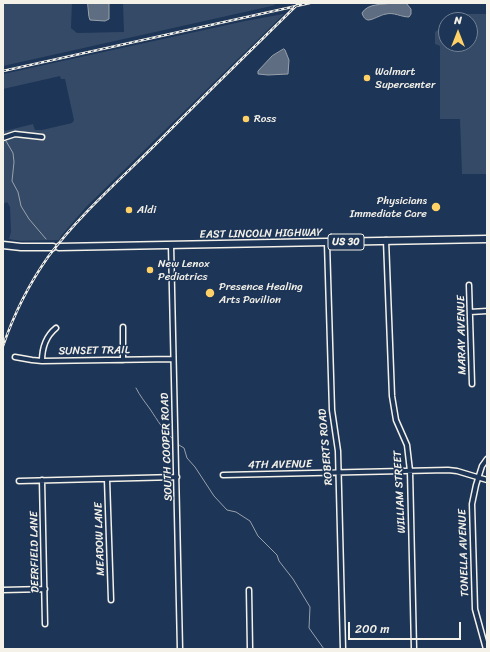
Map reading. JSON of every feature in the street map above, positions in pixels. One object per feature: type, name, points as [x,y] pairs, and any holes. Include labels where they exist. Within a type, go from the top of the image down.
[{"type":"main road","name":"EAST LINCOLN HIGHWAY","points":[[3,245],[21,247],[56,247],[487,239]]},
{"type":"street","points":[[3,138],[15,134],[42,137]]},
{"type":"street","name":"WILLIAM STREET","points":[[386,240],[392,396],[396,420],[407,445],[410,471],[414,649]]},
{"type":"street","name":"ROBERTS ROAD","points":[[327,243],[332,410],[338,451],[343,649]]},
{"type":"street","name":"SOUTH COOPER ROAD","points":[[171,245],[180,649]]},
{"type":"street","name":"MARAY AVENUE","points":[[469,285],[472,384]]},
{"type":"street","points":[[470,312],[487,311]]},
{"type":"street","points":[[123,327],[123,360]]},
{"type":"street","points":[[42,361],[44,344],[50,333],[56,328]]},
{"type":"street","name":"SUNSET TRAIL","points":[[16,357],[42,361],[174,359]]},
{"type":"street","name":"TONELLA AVENUE","points":[[486,649],[475,609],[472,504],[478,477],[487,459]]},
{"type":"street","name":"4TH AVENUE","points":[[223,475],[448,470],[457,471],[487,480]]},
{"type":"street","points":[[19,481],[177,477]]},
{"type":"street","name":"MEADOW LANE","points":[[107,478],[110,600]]},
{"type":"street","name":"DEERFIELD LANE","points":[[42,480],[46,624]]},
{"type":"street","points":[[3,590],[45,589]]},
{"type":"street","points":[[249,590],[250,649]]},
{"type":"shaded area","points":[[3,3],[72,3],[71,28],[77,33],[124,32],[123,3],[270,3],[276,5],[3,66]]},
{"type":"shaded area","points":[[88,3],[109,3],[109,19],[105,21],[90,20]]},
{"type":"shaded area","points":[[406,3],[411,9],[411,14],[409,17],[389,14],[368,20],[362,13],[371,6]]},
{"type":"shaded area","points":[[284,14],[86,207],[59,240],[16,240],[58,241],[20,241],[9,239],[11,232],[10,207],[7,202],[3,204],[3,128],[5,131],[33,124],[35,130],[42,130],[72,123],[74,120],[65,79],[61,79],[60,76],[3,89],[3,74],[245,21]]},
{"type":"shaded area","points":[[478,14],[487,14],[487,174],[462,174],[460,119],[440,119],[440,52],[478,52]]},
{"type":"shaded area","points":[[438,30],[438,45],[435,44],[435,32]]},
{"type":"shaded area","points":[[284,49],[289,60],[288,74],[258,74],[258,71],[272,56]]},
{"type":"waterway","points":[[6,141],[13,153],[14,162],[12,181],[18,192],[21,206],[29,219],[46,239]]},
{"type":"waterway","points":[[136,388],[161,425],[174,440]]},
{"type":"waterway","points":[[179,445],[184,448],[187,458],[195,467],[214,496],[227,510],[236,512],[250,521],[258,536],[277,555],[279,561],[293,579],[310,607],[309,628],[324,649]]},
{"type":"railway","points":[[3,346],[12,322],[28,289],[41,267],[60,241],[101,197],[299,3]]},
{"type":"railway","points":[[3,71],[310,3]]},
{"type":"place","name":"Walmart Supercenter","points":[[367,78]]},
{"type":"place","name":"Ross","points":[[246,119]]},
{"type":"place","name":"Physicians Immediate Care","points":[[436,207]]},
{"type":"place","name":"Aldi","points":[[129,210]]},
{"type":"place","name":"New Lenox Pediatrics","points":[[150,270]]},
{"type":"place","name":"Presence Healing Arts Pavilion","points":[[210,293]]}]
